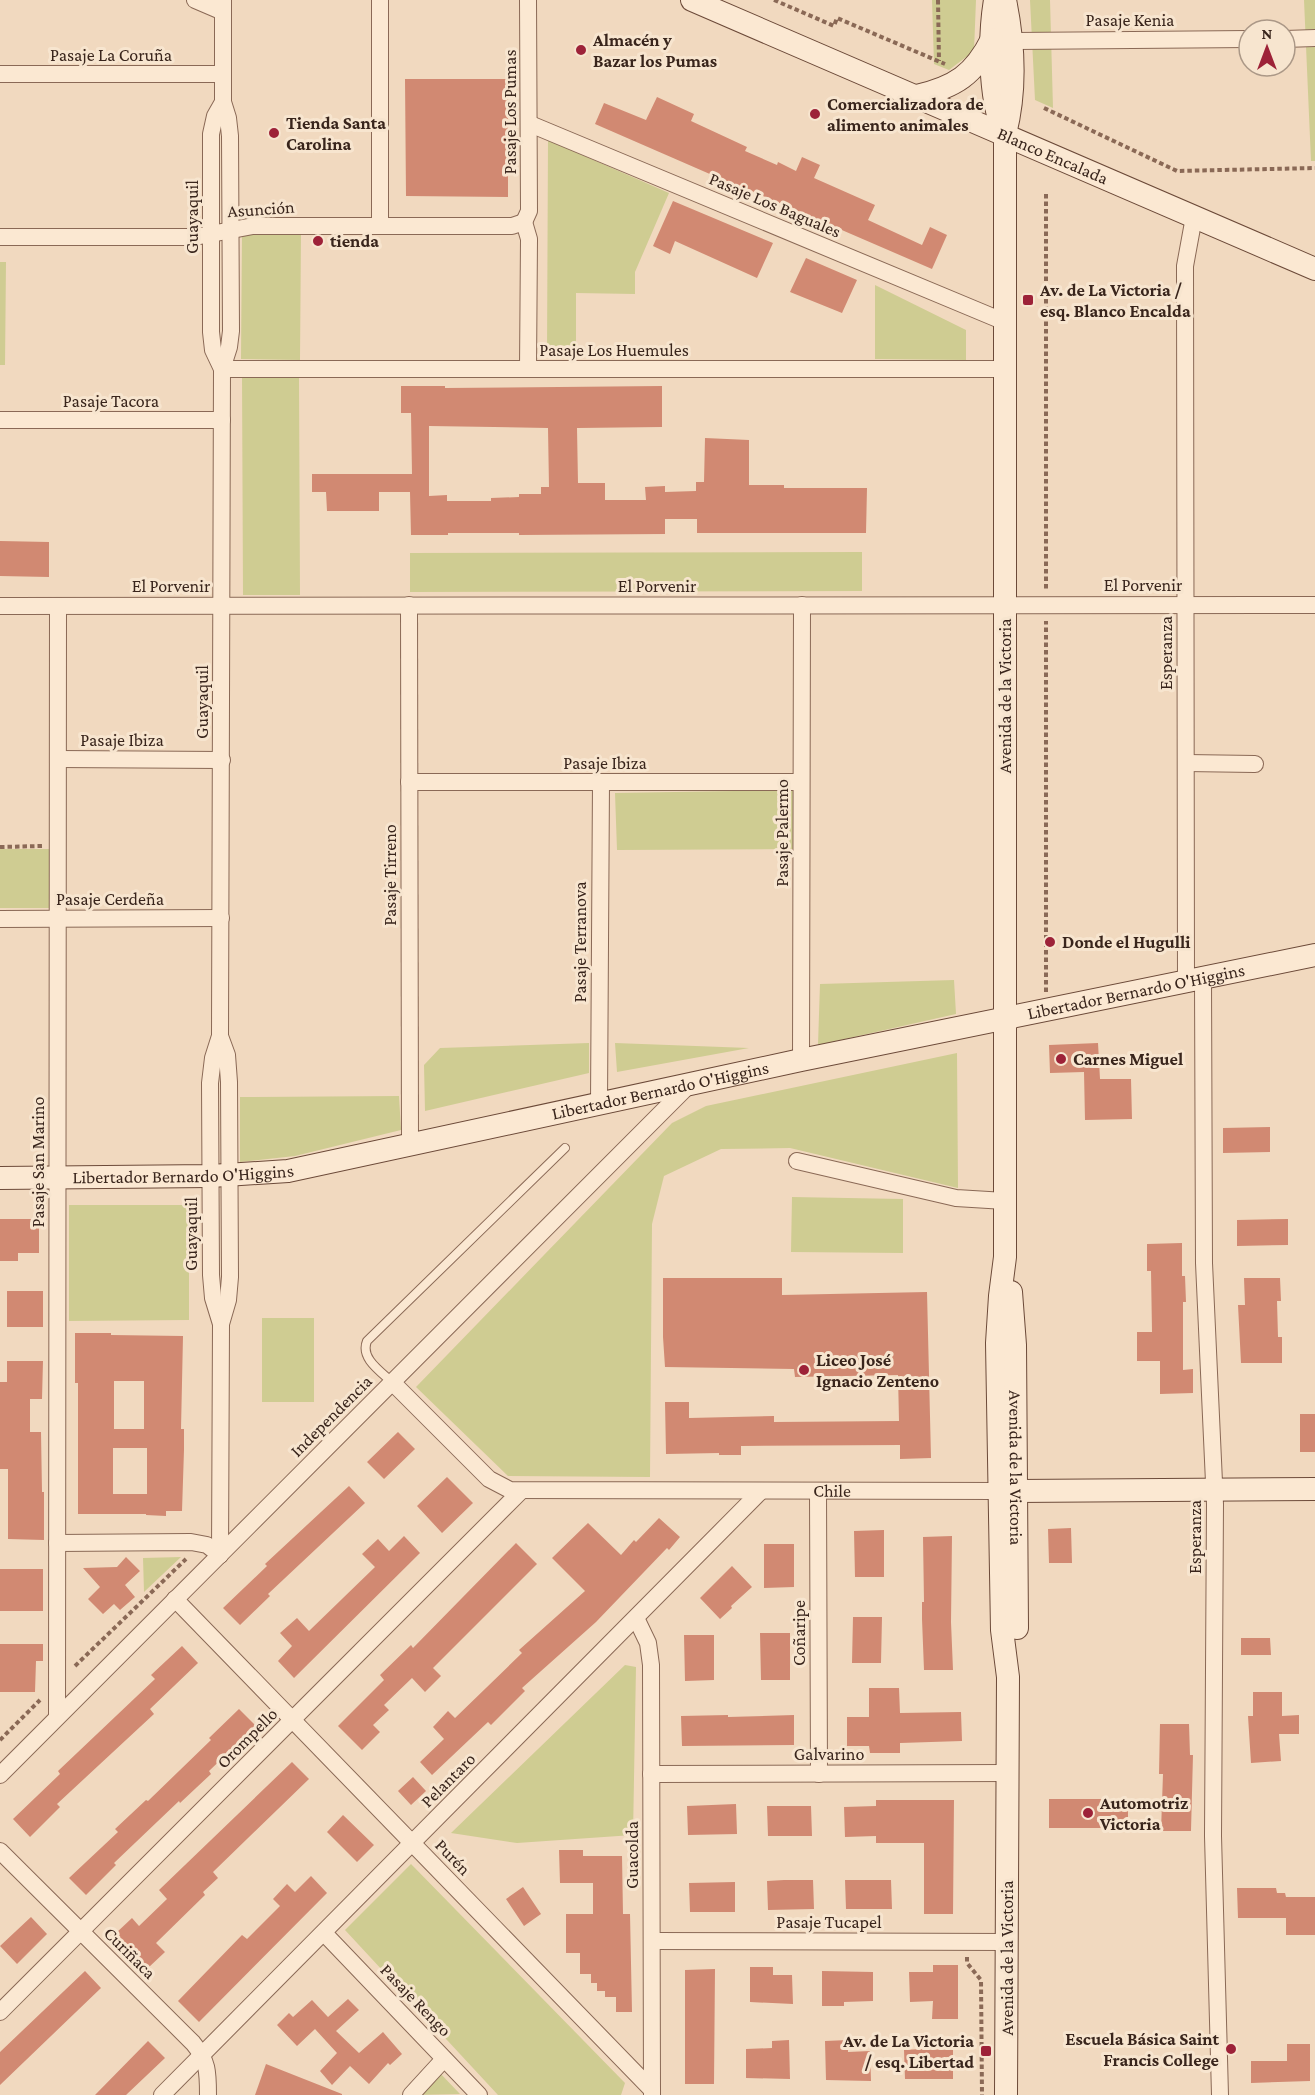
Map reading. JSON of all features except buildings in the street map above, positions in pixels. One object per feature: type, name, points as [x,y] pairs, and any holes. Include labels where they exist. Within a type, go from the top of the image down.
[{"type":"street","points":[[195,0],[223,6]]},
{"type":"street","points":[[380,0],[380,226]]},
{"type":"street","name":"Pasaje Los Pumas","points":[[528,0],[529,211],[524,222],[529,239],[528,369]]},
{"type":"street","name":"Blanco Encalada","points":[[692,0],[1315,269]]},
{"type":"street","name":"Avenida de la Victoria","points":[[996,0],[1001,40]]},
{"type":"street","name":"Avenida de la Victoria","points":[[1005,0],[995,97],[997,113],[1005,135],[1005,1257],[997,1343],[1008,1491],[1002,1630],[1008,1677],[1006,2095]]},
{"type":"street","name":"Guayaquil","points":[[220,1555],[221,1324],[212,1286],[220,1176],[210,1083],[213,1058],[220,1036],[222,369],[231,339],[230,136],[223,102],[223,6]]},
{"type":"street","points":[[1297,39],[1315,38]]},
{"type":"street","name":"Pasaje Kenia","points":[[1001,40],[1237,39]]},
{"type":"street","points":[[917,96],[942,90],[968,74],[1001,40]]},
{"type":"street","name":"Pasaje La Coruña","points":[[0,74],[223,74]]},
{"type":"street","name":"Guayaquil","points":[[222,369],[212,340],[211,135],[215,116],[223,102]]},
{"type":"street","name":"Pasaje Los Baguales","points":[[530,124],[1005,322]]},
{"type":"street","name":"Esperanza","points":[[1194,216],[1185,266],[1186,763],[1204,1263],[1215,1490],[1213,1859],[1220,2095]]},
{"type":"street","name":"Asunción","points":[[0,237],[195,237],[253,226],[512,226],[524,222]]},
{"type":"street","name":"Pasaje Los Huemules","points":[[222,369],[1005,369]]},
{"type":"street","name":"Pasaje Tacora","points":[[0,420],[222,420]]},
{"type":"street","name":"Pasaje Tirreno","points":[[410,605],[410,1144]]},
{"type":"street","name":"Pasaje Palermo","points":[[801,1060],[802,605]]},
{"type":"street","name":"El Porvenir","points":[[0,606],[1315,605]]},
{"type":"street","name":"Pasaje San Marino","points":[[57,1718],[58,606]]},
{"type":"street","name":"Pasaje Ibiza","points":[[58,759],[222,760]]},
{"type":"street","points":[[1186,763],[1256,764]]},
{"type":"street","name":"Pasaje Ibiza","points":[[410,782],[801,782]]},
{"type":"street","name":"Pasaje Terranova","points":[[599,1103],[601,782]]},
{"type":"street","name":"Pasaje Cerdeña","points":[[0,919],[221,918]]},
{"type":"street","name":"Libertador Bernardo O'Higgins","points":[[0,1178],[220,1176],[288,1171],[801,1060],[1315,955]]},
{"type":"street","name":"Independencia","points":[[0,1774],[690,1084]]},
{"type":"street","points":[[797,1161],[956,1198],[1005,1201]]},
{"type":"street","name":"Chile","points":[[392,1383],[489,1479],[502,1487],[521,1491],[1315,1490]]},
{"type":"street","name":"Orompello","points":[[0,2012],[521,1491]]},
{"type":"street","name":"Pelantaro","points":[[162,2095],[761,1491]]},
{"type":"street","name":"Coñaripe","points":[[818,1491],[819,1774]]},
{"type":"street","points":[[57,1543],[191,1542],[212,1548],[220,1555]]},
{"type":"street","name":"Purén","points":[[175,1599],[652,2093]]},
{"type":"street","name":"Guacolda","points":[[636,1618],[645,1633],[650,1654],[652,2093]]},
{"type":"street","name":"Galvarino","points":[[651,1774],[1008,1773]]},
{"type":"street","name":"Curiñaca","points":[[0,1851],[203,2055]]},
{"type":"street","name":"Pasaje Rengo","points":[[324,1933],[479,2095]]},
{"type":"street","name":"Pasaje Tucapel","points":[[652,1941],[1007,1942]]},
{"type":"street","points":[[203,2055],[208,2074],[208,2095]]},
{"type":"street","points":[[411,2095],[444,2059]]},
{"type":"lane","points":[[392,1383],[366,1356],[364,1349],[367,1341],[565,1148]]},
{"type":"path","points":[[774,0],[834,26],[837,18],[947,65]]},
{"type":"path","points":[[938,0],[939,61]]},
{"type":"path","points":[[1044,108],[1177,171],[1315,168]]},
{"type":"path","points":[[0,847],[58,846]]},
{"type":"path","points":[[0,1740],[202,1544]]},
{"type":"path","points":[[966,1942],[967,1962],[981,1980],[982,2095]]},
{"type":"shaded area","points":[[932,0],[976,0],[974,51],[949,70],[934,64]]},
{"type":"shaded area","points":[[1030,0],[1050,0],[1053,108],[1035,100]]},
{"type":"shaded area","points":[[1304,0],[1315,0],[1315,161],[1311,161]]},
{"type":"shaded area","points":[[548,140],[669,193],[635,272],[635,294],[576,293],[576,354],[547,354]]},
{"type":"shaded area","points":[[242,233],[301,233],[300,360],[241,359]]},
{"type":"shaded area","points":[[0,262],[6,262],[5,365],[0,365]]},
{"type":"shaded area","points":[[875,285],[966,330],[966,360],[875,359]]},
{"type":"shaded area","points":[[242,376],[299,376],[300,595],[243,595]]},
{"type":"shaded area","points":[[862,552],[862,591],[410,592],[410,553]]},
{"type":"shaded area","points":[[796,790],[796,849],[617,850],[615,793]]},
{"type":"shaded area","points":[[0,849],[53,849],[53,908],[0,908]]},
{"type":"shaded area","points":[[954,980],[956,1014],[818,1045],[820,984]]},
{"type":"shaded area","points":[[589,1043],[589,1073],[425,1111],[424,1065],[440,1048]]},
{"type":"shaded area","points":[[615,1043],[749,1048],[617,1072]]},
{"type":"shaded area","points":[[957,1053],[958,1188],[790,1148],[721,1149],[664,1176],[652,1224],[650,1477],[508,1476],[416,1387],[672,1123],[706,1106]]},
{"type":"shaded area","points":[[399,1096],[401,1130],[295,1156],[240,1162],[240,1097]]},
{"type":"shaded area","points":[[792,1197],[903,1199],[903,1253],[791,1252]]},
{"type":"shaded area","points":[[69,1205],[189,1205],[189,1320],[69,1321]]},
{"type":"shaded area","points":[[262,1318],[314,1318],[314,1402],[262,1402]]},
{"type":"shaded area","points":[[181,1557],[144,1592],[143,1558]]},
{"type":"shaded area","points":[[625,1665],[636,1667],[633,1835],[517,1843],[451,1833]]},
{"type":"shaded area","points":[[411,1864],[625,2083],[621,2095],[498,2095],[345,1930]]},
{"type":"shaded area","points":[[438,2071],[460,2094],[413,2095]]},
{"type":"place","name":"Almacén y Bazar los Pumas","points":[[581,50]]},
{"type":"place","name":"Comercializadora de alimento animales","points":[[815,114]]},
{"type":"place","name":"Tienda Santa Carolina","points":[[274,133]]},
{"type":"place","name":"tienda","points":[[318,241]]},
{"type":"place","name":"Av. de La Victoria / esq. Blanco Encalda","points":[[1028,300]]},
{"type":"place","name":"Donde el Hugulli","points":[[1050,942]]},
{"type":"place","name":"Carnes Miguel","points":[[1061,1059]]},
{"type":"place","name":"Liceo José Ignacio Zenteno","points":[[804,1370]]},
{"type":"place","name":"Automotriz Victoria","points":[[1088,1813]]},
{"type":"place","name":"Escuela Básica Saint Francis College","points":[[1231,2049]]},
{"type":"place","name":"Av. de La Victoria / esq. Libertad","points":[[986,2051]]}]
